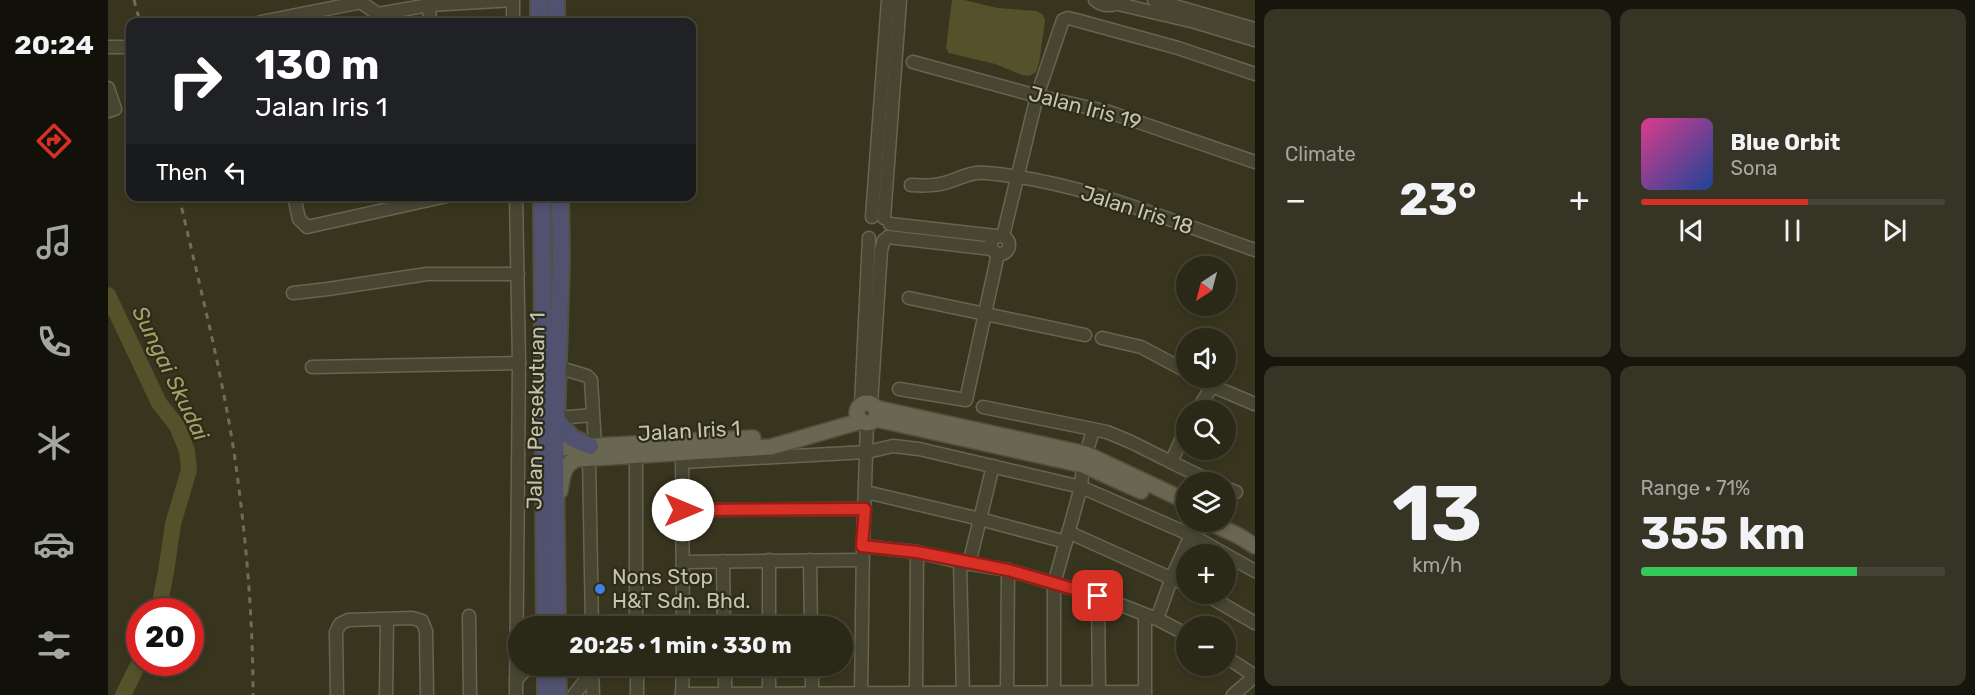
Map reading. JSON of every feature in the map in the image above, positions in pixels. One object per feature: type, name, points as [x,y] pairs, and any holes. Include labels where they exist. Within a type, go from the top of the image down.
[{"type":"highway","points":[[538,0],[539,18]]},
{"type":"highway","name":"Jalan Persekutuan 1","points":[[542,201],[550,453],[545,616]]},
{"type":"highway","name":"Jalan Persekutuan 1","points":[[557,616],[557,513],[550,453],[557,419],[560,201]]},
{"type":"highway","points":[[557,419],[572,438],[591,450]]},
{"type":"highway","points":[[546,676],[546,695]]},
{"type":"highway","points":[[557,676],[558,695]]},
{"type":"main road","name":"Jalan Iris 1","points":[[550,453],[766,438],[867,414]]},
{"type":"main road","name":"Jalan Iris 1","points":[[557,513],[566,467],[571,461],[591,450],[682,458],[771,447],[867,414]]},
{"type":"main road","points":[[867,414],[925,424],[1085,460],[1176,497]]},
{"type":"main road","points":[[1085,460],[1176,507]]},
{"type":"main road","points":[[1236,524],[1255,533]]},
{"type":"main road","points":[[1230,532],[1255,546]]},
{"type":"street","points":[[281,18],[357,3],[362,3],[387,18],[429,5],[513,0],[513,18]]},
{"type":"street","points":[[869,238],[876,241],[884,227],[888,0]]},
{"type":"street","points":[[867,414],[884,227],[900,0]]},
{"type":"street","points":[[1095,0],[1104,5],[1121,2],[1255,40]]},
{"type":"street","points":[[1154,0],[1255,29]]},
{"type":"street","points":[[429,5],[430,18]]},
{"type":"street","points":[[1000,236],[1037,96],[1063,20],[1068,18],[1178,48],[1255,74]]},
{"type":"street","points":[[108,47],[126,47]]},
{"type":"street","name":"Jalan Iris 19","points":[[913,62],[1037,96],[1109,112],[1255,162]]},
{"type":"street","points":[[108,88],[112,110]]},
{"type":"street","name":"Jalan Iris 18","points":[[911,185],[932,186],[947,183],[968,174],[984,172],[1017,177],[1101,197],[1255,250]]},
{"type":"street","points":[[295,201],[299,219],[307,227],[424,201]]},
{"type":"street","points":[[516,201],[519,363],[516,695]]},
{"type":"street","points":[[861,694],[869,238],[865,227],[884,227],[953,231],[1000,236],[1009,241],[1009,247],[1006,252],[950,244],[884,227]]},
{"type":"street","points":[[899,389],[966,400],[985,315],[995,251]]},
{"type":"street","points":[[293,293],[427,274],[518,274]]},
{"type":"street","points":[[909,298],[1085,335]]},
{"type":"street","points":[[1102,338],[1141,348],[1176,366]]},
{"type":"street","points":[[312,367],[519,363]]},
{"type":"street","points":[[557,367],[587,376],[591,380],[593,415],[591,450],[592,616]]},
{"type":"street","points":[[1217,388],[1255,404]]},
{"type":"street","points":[[983,407],[1107,432],[1191,472]]},
{"type":"street","points":[[557,419],[593,415]]},
{"type":"street","points":[[919,449],[925,424]]},
{"type":"street","points":[[1054,694],[1054,584],[1081,487],[1093,430]]},
{"type":"street","points":[[683,616],[682,458],[867,452],[894,446],[919,449],[1081,487],[1191,535],[1255,572]]},
{"type":"street","points":[[1171,462],[1176,451]]},
{"type":"street","points":[[636,455],[636,616]]},
{"type":"street","points":[[963,694],[965,563],[980,519],[993,466]]},
{"type":"street","points":[[866,492],[1067,537],[1176,579]]},
{"type":"street","points":[[683,510],[865,509]]},
{"type":"street","points":[[683,676],[682,695],[1145,694],[1151,617],[1191,535]]},
{"type":"street","points":[[862,546],[917,552],[1008,570],[1098,596],[1176,629]]},
{"type":"street","points":[[916,694],[917,552]]},
{"type":"street","points":[[769,560],[769,616]]},
{"type":"street","points":[[810,560],[811,616]]},
{"type":"street","points":[[684,562],[862,560]]},
{"type":"street","points":[[723,561],[724,616]]},
{"type":"street","points":[[1007,693],[1008,570]]},
{"type":"street","points":[[1098,596],[1099,694]]},
{"type":"street","points":[[1222,604],[1255,623]]},
{"type":"street","points":[[469,616],[470,695]]},
{"type":"street","points":[[337,695],[336,632],[340,624],[348,620],[412,618],[422,621],[424,626],[427,695]]},
{"type":"street","points":[[386,695],[387,619]]},
{"type":"street","points":[[1233,695],[1255,676],[1236,664]]},
{"type":"street","points":[[516,680],[520,676]]},
{"type":"street","points":[[574,695],[587,676]]},
{"type":"street","points":[[592,676],[593,695]]},
{"type":"street","points":[[637,676],[637,695]]},
{"type":"street","points":[[725,676],[725,694]]},
{"type":"street","points":[[769,676],[769,694]]},
{"type":"street","points":[[812,676],[812,694]]},
{"type":"shaded area","points":[[952,0],[964,0],[998,8],[1037,11],[1043,15],[1045,21],[1036,72],[1029,76],[1022,75],[995,64],[949,53],[946,48]]},
{"type":"waterway","name":"Sungai Skudai","points":[[108,295],[159,403],[177,426],[187,451],[189,470],[173,524],[161,598]]},
{"type":"waterway","name":"Sungai Skudai","points":[[123,695],[132,676]]},
{"type":"railway","points":[[134,0],[139,18]]},
{"type":"railway","points":[[180,201],[217,360],[235,459],[248,577],[253,695]]},
{"type":"place","name":"Nons Stop H&T Sdn. Bhd.","points":[[600,589]]},
{"type":"route","points":[[683,510],[865,509],[862,546],[917,552],[1008,570],[1098,596]]}]
